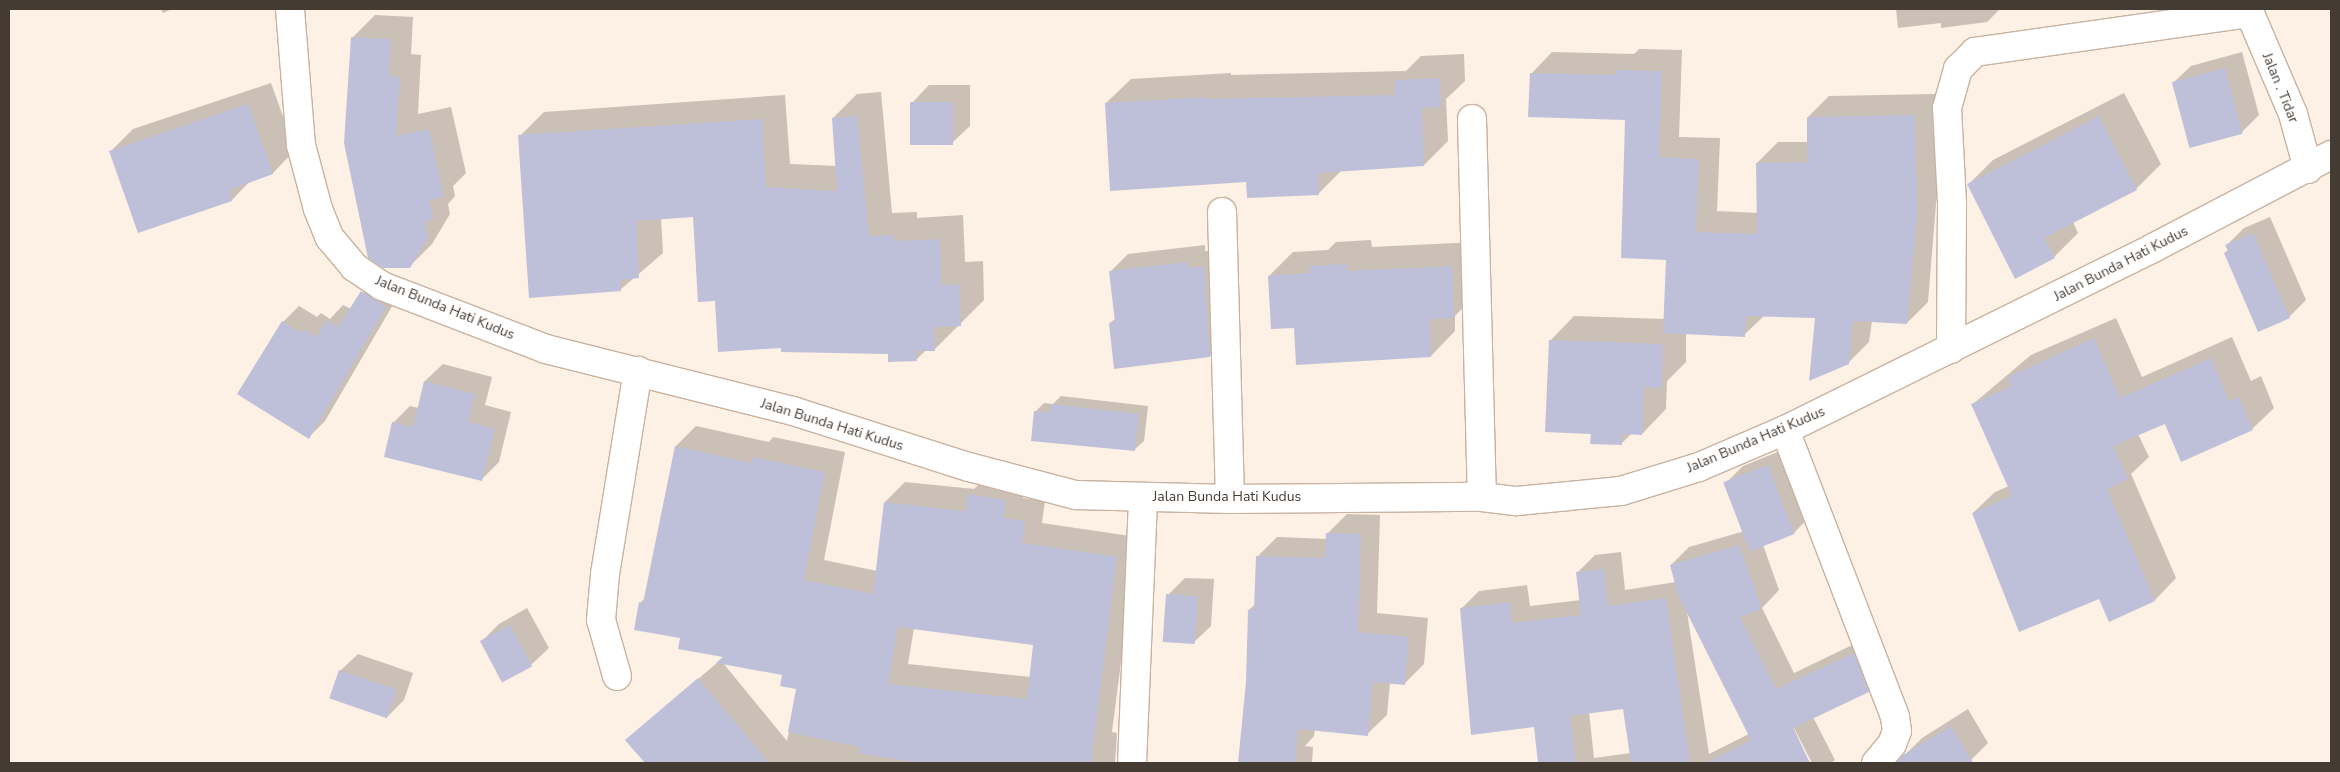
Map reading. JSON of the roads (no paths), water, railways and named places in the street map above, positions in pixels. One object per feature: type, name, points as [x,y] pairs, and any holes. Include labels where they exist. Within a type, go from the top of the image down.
[{"type":"street","name":"Jalan Bunda Hati Kudus","points":[[290,9],[301,145],[318,210],[330,238],[354,268],[382,286],[546,349],[793,412],[969,467],[1076,495],[1230,499],[1482,497],[1551,500],[1622,491],[1699,468],[1785,430],[1951,349],[2308,169],[2331,154]]},
{"type":"street","points":[[1951,349],[1952,203],[1947,108],[1958,69],[1975,52],[2249,11]]},
{"type":"street","name":"Jalan . Tidar","points":[[2249,11],[2293,114],[2308,169]]},
{"type":"street","points":[[1472,119],[1482,497]]},
{"type":"street","points":[[1222,212],[1230,499]]},
{"type":"street","points":[[617,676],[601,620],[605,574],[638,371]]},
{"type":"street","points":[[1785,430],[1895,717],[1897,731],[1892,744],[1876,763]]},
{"type":"street","points":[[1132,763],[1142,497]]}]
